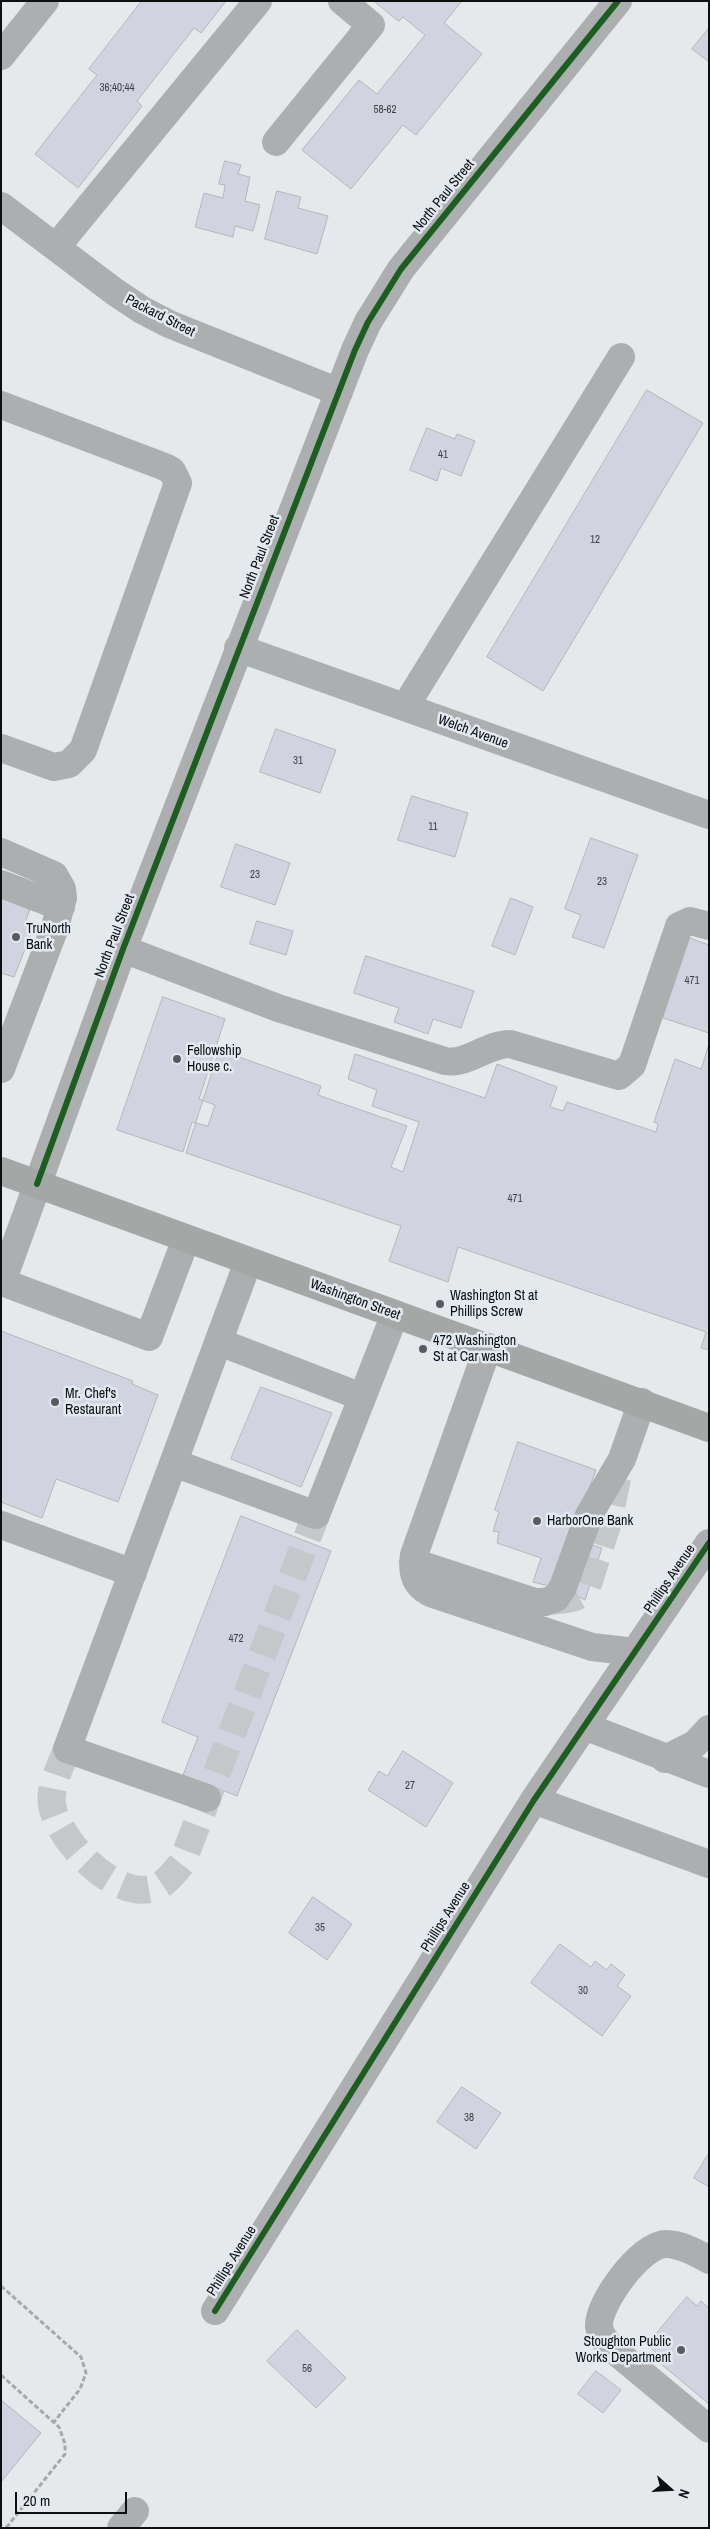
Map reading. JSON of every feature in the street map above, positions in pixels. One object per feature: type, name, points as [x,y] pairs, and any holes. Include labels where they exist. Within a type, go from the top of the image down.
[{"type":"main road","name":"Washington Street","points":[[1,1171],[248,1262],[642,1402],[709,1428]]},
{"type":"street","points":[[57,246],[258,1]]},
{"type":"street","points":[[276,142],[371,25],[342,1]]},
{"type":"street","points":[[1,56],[36,5]]},
{"type":"street","name":"North Paul Street","points":[[186,1239],[149,1337],[2,1282],[36,1184],[123,949],[338,392],[368,322],[401,270],[607,5]]},
{"type":"street","name":"Packard Street","points":[[1,206],[57,246],[115,292],[162,320],[338,392]]},
{"type":"street","points":[[405,708],[621,357]]},
{"type":"street","points":[[1,405],[165,466],[172,471],[178,483],[83,750],[69,764],[54,767],[1,748]]},
{"type":"street","name":"Welch Avenue","points":[[238,648],[709,815]]},
{"type":"street","points":[[1,852],[54,875],[62,898],[1,1069]]},
{"type":"street","points":[[1,866],[62,898]]},
{"type":"street","points":[[1,884],[62,898]]},
{"type":"street","points":[[123,949],[278,1008],[445,1061],[459,1061],[499,1045],[510,1044],[619,1076],[632,1065],[679,926],[690,921],[709,926]]},
{"type":"street","points":[[207,1798],[67,1749],[248,1262]]},
{"type":"street","points":[[174,1462],[316,1515],[395,1314]]},
{"type":"street","points":[[219,1342],[362,1397]]},
{"type":"street","points":[[488,1347],[413,1562],[416,1581],[423,1590],[592,1648],[635,1652]]},
{"type":"street","points":[[413,1562],[536,1602],[556,1598],[566,1580],[589,1515],[622,1459],[642,1402]]},
{"type":"street","points":[[1,1525],[133,1573]]},
{"type":"street","name":"Phillips Avenue","points":[[215,2311],[534,1800],[635,1652],[706,1553]]},
{"type":"street","points":[[584,1726],[665,1759],[709,1774]]},
{"type":"street","points":[[665,1759],[707,1740]]},
{"type":"street","points":[[534,1800],[709,1864]]},
{"type":"street","points":[[709,2260],[682,2248],[665,2244],[650,2249],[637,2260],[608,2298],[601,2312],[599,2328],[604,2340],[616,2352],[709,2429]]},
{"type":"path","points":[[1,2286],[81,2357],[86,2373],[80,2388],[54,2422]]},
{"type":"path","points":[[1,2376],[59,2427],[66,2444],[65,2454],[6,2528]]},
{"type":"building","points":[[142,1],[226,1],[201,33],[194,28],[137,101],[142,106],[78,188],[35,154],[97,75],[89,69]]},
{"type":"building","points":[[374,1],[462,1],[444,23],[482,54],[416,135],[403,125],[351,189],[302,150],[359,80],[377,94],[425,35],[403,17],[399,21]]},
{"type":"building","points":[[709,28],[709,62],[692,49]]},
{"type":"building","points":[[225,161],[241,165],[238,174],[250,177],[245,201],[260,205],[253,231],[235,226],[233,237],[195,227],[204,193],[223,198],[225,185],[219,184]]},
{"type":"building","points":[[277,191],[301,197],[298,208],[328,216],[317,254],[265,239]]},
{"type":"building","points":[[647,390],[703,423],[543,691],[487,657]]},
{"type":"building","points":[[427,428],[455,439],[457,434],[475,441],[461,476],[441,468],[437,481],[410,470]]},
{"type":"building","points":[[276,729],[336,750],[320,793],[260,772]]},
{"type":"building","points":[[412,796],[468,813],[455,857],[398,840]]},
{"type":"building","points":[[591,838],[638,855],[604,948],[572,937],[581,915],[565,909]]},
{"type":"building","points":[[236,844],[290,863],[275,905],[221,887]]},
{"type":"building","name":"TruNorth Bank","points":[[1,891],[30,909],[24,926],[33,929],[14,977],[1,973]]},
{"type":"building","points":[[511,898],[533,907],[515,955],[492,946]]},
{"type":"building","points":[[257,921],[293,931],[286,955],[250,944]]},
{"type":"building","points":[[690,938],[709,945],[709,1033],[663,1018]]},
{"type":"building","points":[[366,956],[474,991],[461,1028],[433,1019],[428,1034],[394,1022],[399,1008],[354,993]]},
{"type":"building","name":"Fellowship House c.","points":[[163,997],[225,1019],[199,1099],[215,1105],[208,1126],[192,1122],[183,1152],[117,1130]]},
{"type":"building","points":[[709,1044],[709,1350],[701,1348],[706,1332],[458,1247],[448,1282],[389,1261],[401,1226],[186,1153],[219,1050],[321,1086],[318,1095],[407,1126],[391,1167],[403,1172],[419,1122],[372,1106],[377,1090],[348,1079],[355,1054],[485,1098],[497,1064],[557,1087],[550,1107],[563,1111],[567,1102],[656,1132],[658,1124],[654,1122],[675,1059],[701,1069]]},
{"type":"building","points":[[1,1331],[133,1381],[132,1384],[158,1395],[118,1502],[56,1479],[42,1518],[1,1502]]},
{"type":"building","points":[[261,1387],[332,1413],[301,1487],[231,1459]]},
{"type":"building","name":"HarborOne Bank","points":[[518,1442],[596,1470],[571,1539],[602,1548],[585,1600],[568,1591],[533,1582],[541,1558],[497,1543],[499,1532],[493,1531],[499,1512],[495,1510]]},
{"type":"building","points":[[241,1516],[331,1551],[237,1796],[183,1775],[198,1737],[162,1722]]},
{"type":"building","points":[[403,1751],[453,1783],[426,1827],[368,1790],[379,1771],[387,1776]]},
{"type":"building","points":[[313,1897],[352,1924],[327,1960],[289,1933]]},
{"type":"building","points":[[560,1944],[591,1967],[595,1961],[607,1970],[611,1964],[625,1975],[617,1986],[631,1996],[602,2036],[531,1983]]},
{"type":"building","points":[[462,2087],[501,2113],[476,2149],[437,2122]]},
{"type":"building","points":[[709,2153],[709,2187],[694,2178]]},
{"type":"building","name":"Stoughton Public Works Department","points":[[687,2297],[697,2306],[701,2301],[709,2308],[709,2404],[655,2359],[659,2355],[647,2345]]},
{"type":"building","points":[[297,2330],[346,2378],[316,2408],[267,2361]]},
{"type":"building","points":[[596,2371],[621,2390],[603,2413],[578,2394]]},
{"type":"building","points":[[1,2400],[41,2433],[1,2482]]},
{"type":"tunnel","points":[[551,1601],[576,1597],[587,1587],[608,1522],[619,1469]]},
{"type":"tunnel","points":[[67,1749],[52,1791],[52,1805],[65,1835],[77,1850],[106,1877],[122,1885],[139,1890],[154,1888],[162,1884],[170,1878],[182,1863],[316,1515]]},
{"type":"cycle path","points":[[37,1184],[123,949],[355,350],[368,322],[401,269],[618,1]]},
{"type":"cycle path","points":[[215,2311],[534,1800],[709,1543]]},
{"type":"place","name":"TruNorth Bank","points":[[16,937]]},
{"type":"place","name":"Fellowship House c.","points":[[177,1059]]},
{"type":"place","name":"Washington St at Phillips Screw","points":[[440,1304]]},
{"type":"place","name":"472 Washington St at Car wash","points":[[423,1349]]},
{"type":"place","name":"Mr. Chef's Restaurant","points":[[55,1402]]},
{"type":"place","name":"HarborOne Bank","points":[[537,1521]]},
{"type":"place","name":"Stoughton Public Works Department","points":[[681,2350]]}]
